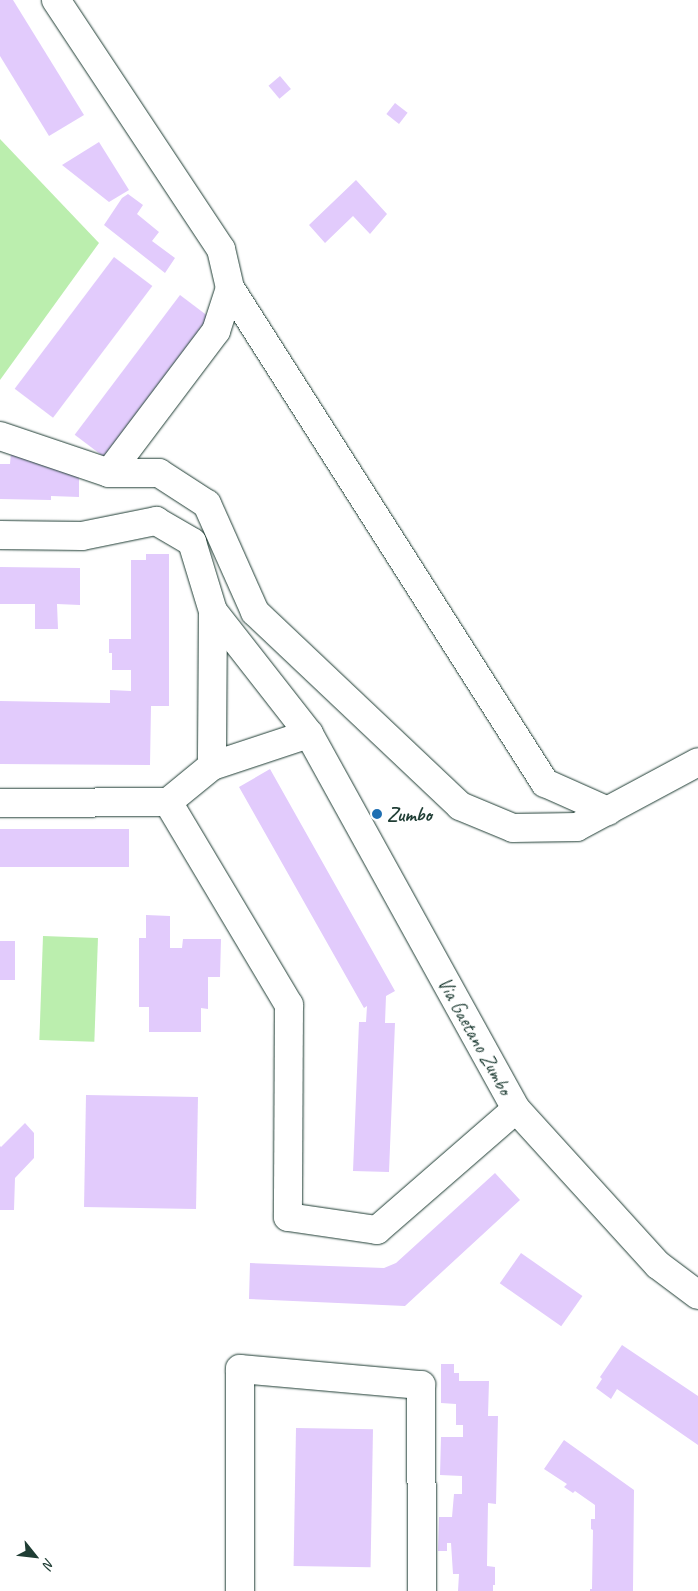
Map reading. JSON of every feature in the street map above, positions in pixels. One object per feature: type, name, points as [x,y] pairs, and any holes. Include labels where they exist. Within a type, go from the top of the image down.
[{"type":"street","points":[[56,0],[221,249],[230,288],[545,783],[608,811]]},
{"type":"street","points":[[109,473],[216,331],[230,288]]},
{"type":"street","points":[[0,436],[109,473],[158,474],[207,504],[255,612],[460,806],[513,828],[577,827],[698,762]]},
{"type":"street","points":[[0,535],[82,536],[156,521],[192,542],[213,611],[212,766]]},
{"type":"street","name":"Via Gaetano Zumbo","points":[[213,611],[309,734],[516,1109],[658,1265],[698,1295]]},
{"type":"street","points":[[0,803],[168,802],[212,766],[309,734]]},
{"type":"street","points":[[168,802],[290,1006],[288,1217],[377,1230],[516,1109]]},
{"type":"street","points":[[240,1591],[240,1369],[421,1385],[422,1591]]},
{"type":"green space","points":[[0,139],[99,243],[0,380]]},
{"type":"green space","points":[[43,936],[98,938],[94,1042],[39,1040]]},
{"type":"building","points":[[0,0],[13,0],[84,115],[49,136],[0,56]]},
{"type":"building","points":[[280,76],[291,89],[279,99],[269,86]]},
{"type":"building","points":[[395,103],[408,113],[399,124],[386,114]]},
{"type":"building","points":[[99,142],[129,190],[109,202],[62,165]]},
{"type":"building","points":[[356,180],[387,214],[370,234],[353,216],[325,243],[309,225]]},
{"type":"building","points":[[128,194],[143,205],[137,214],[159,232],[152,241],[175,258],[165,273],[104,225],[122,198]]},
{"type":"building","points":[[114,257],[152,286],[53,418],[15,389]]},
{"type":"building","points":[[180,295],[209,317],[103,456],[75,435]]},
{"type":"building","points":[[11,452],[79,475],[79,497],[51,496],[51,500],[0,499],[0,464],[10,464]]},
{"type":"building","points":[[146,554],[169,554],[169,706],[151,706],[150,765],[0,764],[0,701],[110,703],[110,690],[131,691],[131,670],[112,670],[112,653],[109,653],[109,639],[131,639],[131,560],[146,560]]},
{"type":"building","points":[[0,567],[80,568],[80,605],[57,604],[58,629],[35,629],[35,604],[0,604]]},
{"type":"building","points":[[270,769],[395,991],[386,996],[385,1023],[395,1023],[389,1172],[353,1171],[359,1022],[366,1022],[367,1006],[364,1008],[239,787]]},
{"type":"building","points":[[0,829],[129,829],[129,867],[0,867]]},
{"type":"building","points":[[146,915],[170,916],[170,948],[182,948],[183,939],[221,939],[220,977],[208,977],[208,1009],[201,1008],[201,1032],[149,1032],[149,1007],[139,1007],[139,938],[146,938]]},
{"type":"building","points":[[0,941],[15,941],[15,980],[0,980]]},
{"type":"building","points":[[86,1095],[198,1097],[196,1209],[84,1207]]},
{"type":"building","points":[[25,1123],[34,1133],[34,1158],[15,1178],[14,1210],[0,1210],[0,1146]]},
{"type":"building","points":[[495,1173],[520,1200],[405,1306],[249,1299],[250,1263],[384,1268],[396,1263]]},
{"type":"building","points":[[521,1253],[582,1296],[561,1326],[500,1283]]},
{"type":"building","points":[[622,1345],[698,1396],[698,1445],[617,1389],[611,1399],[596,1388],[602,1379],[600,1377]]},
{"type":"building","points":[[441,1364],[454,1364],[454,1373],[459,1373],[459,1381],[489,1381],[488,1416],[498,1416],[496,1504],[488,1503],[487,1566],[495,1567],[493,1591],[458,1591],[459,1574],[453,1574],[451,1543],[447,1543],[447,1551],[438,1551],[439,1517],[452,1517],[454,1494],[462,1494],[462,1476],[440,1475],[441,1437],[463,1437],[463,1425],[456,1425],[456,1404],[441,1403]]},
{"type":"building","points":[[296,1428],[373,1429],[371,1567],[294,1566]]},
{"type":"building","points":[[564,1440],[634,1490],[633,1591],[590,1591],[592,1589],[593,1530],[591,1529],[591,1519],[595,1519],[595,1505],[575,1491],[573,1493],[564,1487],[567,1484],[544,1469]]},
{"type":"place","name":"Zumbo","points":[[377,814]]}]
